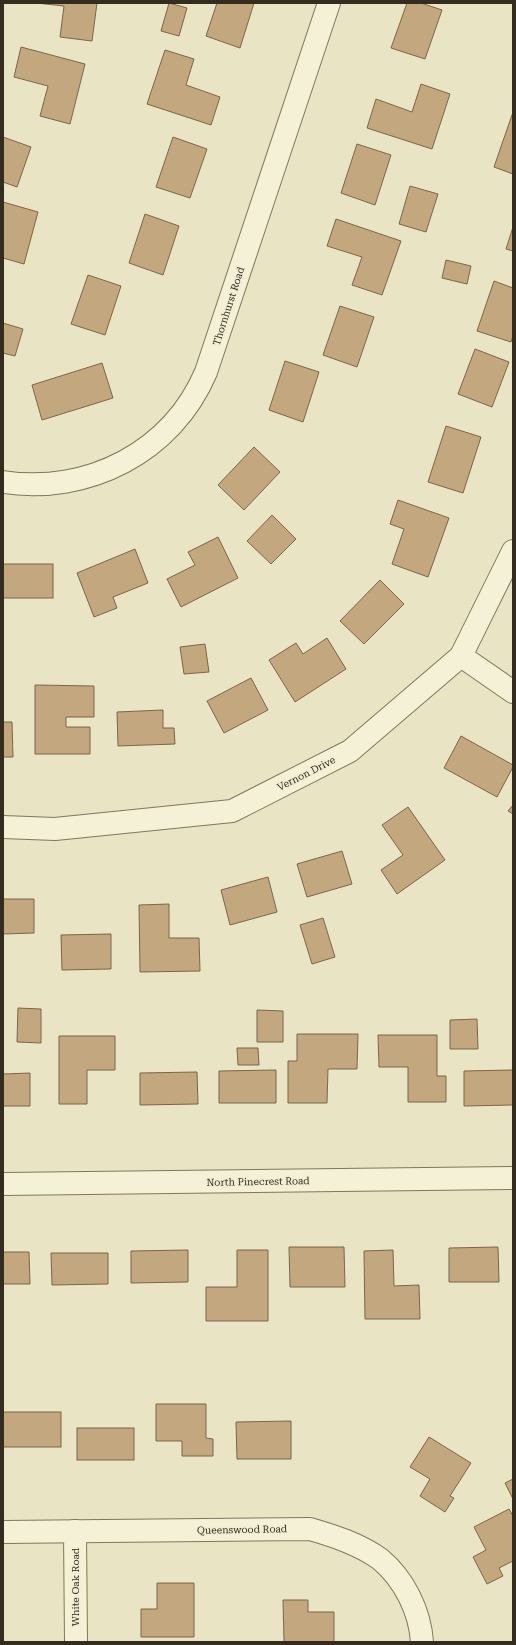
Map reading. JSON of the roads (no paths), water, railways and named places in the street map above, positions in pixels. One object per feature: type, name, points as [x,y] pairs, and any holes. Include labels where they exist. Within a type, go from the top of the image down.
[{"type":"street","name":"Thornhurst Road","points":[[3,482],[35,486],[53,485],[80,480],[106,471],[128,460],[145,449],[182,415],[192,401],[201,385],[209,364],[329,3]]},
{"type":"street","name":"Vernon Drive","points":[[3,826],[55,829],[232,811],[350,750],[462,656],[513,551]]},
{"type":"street","points":[[462,656],[513,692]]},
{"type":"street","name":"North Pinecrest Road","points":[[3,1184],[513,1178]]},
{"type":"street","name":"Queenswood Road","points":[[3,1532],[310,1529],[335,1536],[359,1547],[380,1560],[394,1575],[409,1595],[416,1613],[422,1642]]},
{"type":"street","name":"White Oak Road","points":[[75,1531],[76,1642]]}]
